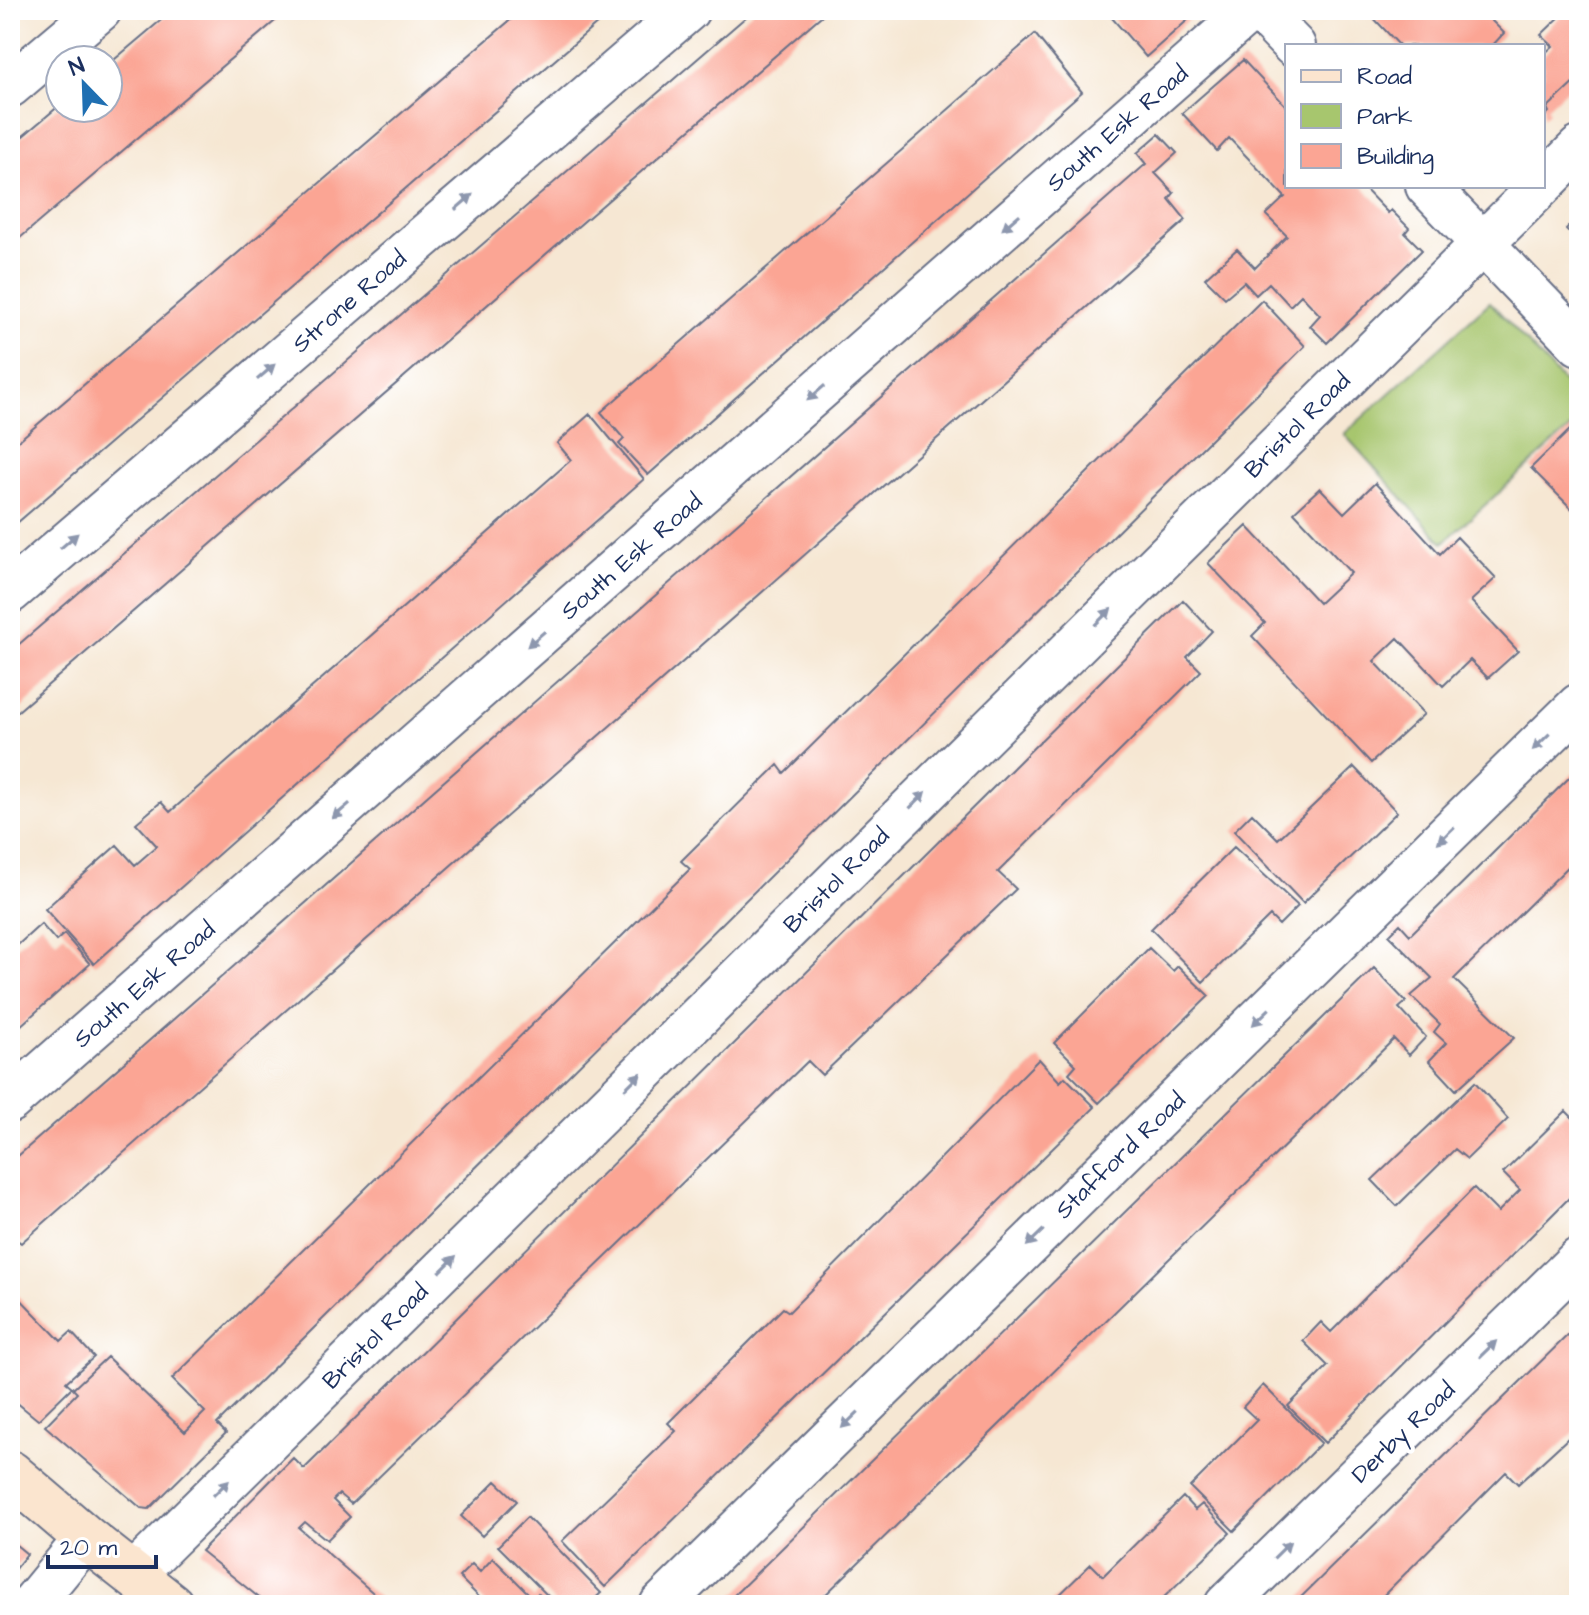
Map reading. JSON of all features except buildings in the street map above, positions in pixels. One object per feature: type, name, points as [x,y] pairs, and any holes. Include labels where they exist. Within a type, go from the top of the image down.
[{"type":"main road","points":[[10,1473],[171,1605]]},
{"type":"street","points":[[10,86],[100,10]]},
{"type":"street","name":"Strone Road","points":[[10,592],[688,10]]},
{"type":"street","points":[[1261,11],[1292,44]]},
{"type":"street","name":"South Esk Road","points":[[10,1101],[1261,11]]},
{"type":"street","name":"Bristol Road","points":[[1545,182],[1579,148]]},
{"type":"street","points":[[1429,188],[1579,344]]},
{"type":"street","name":"Bristol Road","points":[[133,1575],[1539,188]]},
{"type":"street","name":"Stafford Road","points":[[661,1605],[1579,705]]},
{"type":"street","name":"Derby Road","points":[[1226,1605],[1579,1259]]},
{"type":"street","points":[[31,1605],[86,1538]]},
{"type":"green space","points":[[1490,302],[1579,399],[1579,420],[1443,543],[1344,434]]}]
